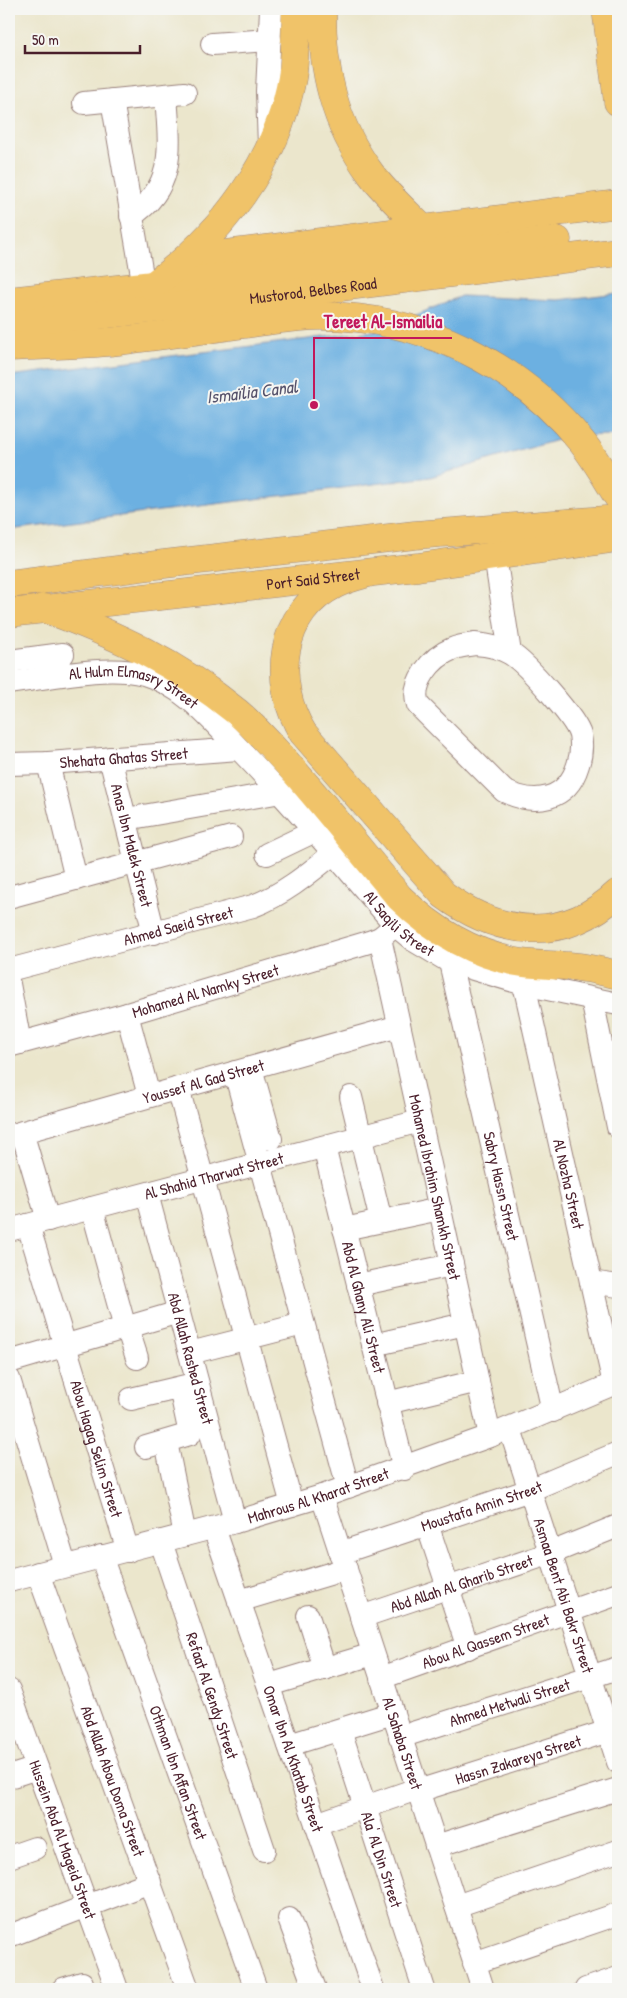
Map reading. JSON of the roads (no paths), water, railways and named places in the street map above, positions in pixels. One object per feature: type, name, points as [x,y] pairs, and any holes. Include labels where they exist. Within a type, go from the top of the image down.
[{"type":"main road","points":[[148,286],[194,253],[224,220],[245,192],[269,147],[292,77],[296,9]]},
{"type":"main road","points":[[322,9],[324,63],[334,102],[350,140],[372,174],[424,230]]},
{"type":"main road","points":[[606,11],[618,102]]},
{"type":"main road","points":[[179,283],[196,266],[218,254],[424,230],[618,204]]},
{"type":"main road","name":"Mustorod, Belbes Road","points":[[9,301],[618,233]]},
{"type":"main road","name":"Mustorod, Belbes Road","points":[[9,325],[269,296],[618,252]]},
{"type":"main road","points":[[9,347],[116,341],[295,318],[345,317],[394,324],[442,339],[487,360],[528,388],[565,423],[596,462],[618,497]]},
{"type":"main road","name":"Port Said Street","points":[[9,613],[368,573],[493,543],[618,520]]},
{"type":"main road","name":"Port Said Street","points":[[9,584],[415,535],[493,543],[618,538]]},
{"type":"main road","points":[[368,573],[336,584],[324,591],[304,611],[290,636],[285,656],[283,678],[289,707],[303,733],[444,895],[471,913],[494,922],[518,927],[567,925],[597,910],[618,893]]},
{"type":"main road","points":[[43,608],[97,628],[140,647],[191,678],[238,713],[294,770],[400,898],[436,928],[463,944],[500,958],[523,963],[570,966],[618,975]]},
{"type":"street","points":[[269,147],[267,91],[271,9]]},
{"type":"street","points":[[212,44],[270,40]]},
{"type":"street","points":[[84,103],[176,94],[167,170],[154,197],[130,216]]},
{"type":"street","points":[[112,100],[130,216],[148,286]]},
{"type":"street","points":[[493,543],[510,653],[525,664],[576,724],[580,737],[580,760],[572,778],[560,793],[551,796],[532,799],[522,798],[504,791],[422,710],[416,700],[416,688],[424,672],[436,659],[451,649],[475,644],[499,648],[510,653]]},
{"type":"street","points":[[9,661],[63,654]]},
{"type":"street","name":"Al Hulm Elmasry Street","points":[[9,683],[108,670],[127,671],[145,675],[163,682],[194,702],[239,749]]},
{"type":"street","name":"Shehata Ghatas Street","points":[[9,764],[48,763],[239,749]]},
{"type":"street","name":"Al Saqili Street","points":[[239,749],[281,792],[334,852],[387,931],[413,940],[450,962],[524,984],[618,1004]]},
{"type":"street","name":"Anas Ibn Malek Street","points":[[110,758],[154,933]]},
{"type":"street","points":[[48,763],[76,879]]},
{"type":"street","points":[[126,819],[281,792]]},
{"type":"street","points":[[267,854],[315,831]]},
{"type":"street","points":[[9,896],[231,837]]},
{"type":"street","name":"Ahmed Saeid Street","points":[[9,970],[253,906],[296,884],[334,852]]},
{"type":"street","name":"Mohamed Al Namky Street","points":[[15,1045],[127,1014],[387,931]]},
{"type":"street","name":"Mohamed Ibrahim Shamkh Street","points":[[387,931],[399,1026],[465,1324],[478,1381],[500,1433]]},
{"type":"street","name":"Sabry Hassn Street","points":[[450,962],[553,1411]]},
{"type":"street","points":[[9,984],[15,1045]]},
{"type":"street","name":"Al Nozha Street","points":[[524,984],[591,1282],[616,1383]]},
{"type":"street","points":[[592,999],[618,1127]]},
{"type":"street","points":[[127,1014],[149,1096]]},
{"type":"street","name":"Youssef Al Gad Street","points":[[15,1134],[399,1026]]},
{"type":"street","points":[[243,1070],[271,1139]]},
{"type":"street","points":[[243,1070],[260,1164],[348,1487]]},
{"type":"street","points":[[178,1088],[292,1505]]},
{"type":"street","points":[[351,1097],[381,1221]]},
{"type":"street","name":"Al Shahid Tharwat Street","points":[[28,1225],[420,1121]]},
{"type":"street","name":"Abou Hagag Selim Street","points":[[15,1134],[28,1225],[128,1550]]},
{"type":"street","name":"Abd Al Ghany Ali Street","points":[[324,1147],[404,1468]]},
{"type":"street","name":"Abd Allah Rashed Street","points":[[147,1194],[190,1353],[189,1386],[225,1525]]},
{"type":"street","points":[[92,1208],[126,1327],[137,1358]]},
{"type":"street","points":[[344,1229],[440,1209]]},
{"type":"street","points":[[358,1285],[452,1264]]},
{"type":"street","points":[[591,1282],[618,1286]]},
{"type":"street","points":[[9,1362],[178,1312]]},
{"type":"street","points":[[190,1353],[304,1324]]},
{"type":"street","points":[[373,1345],[465,1324]]},
{"type":"street","points":[[9,1379],[65,1565]]},
{"type":"street","points":[[387,1403],[478,1381]]},
{"type":"street","name":"Mahrous Al Kharat Street","points":[[10,1577],[38,1573],[161,1542],[322,1496],[500,1433],[616,1383]]},
{"type":"street","points":[[131,1399],[189,1386],[190,1434],[156,1444],[186,1535]]},
{"type":"street","name":"Asmaa Bent Abi Bakr Street","points":[[500,1433],[530,1490],[591,1677],[613,1730],[618,1762]]},
{"type":"street","name":"Moustafa Amin Street","points":[[239,1600],[343,1561],[428,1524],[530,1490],[618,1453]]},
{"type":"street","name":"Al Sahaba Street","points":[[322,1496],[483,1989]]},
{"type":"street","points":[[428,1524],[468,1648]]},
{"type":"street","name":"Omar Ibn Al Khatab Street","points":[[225,1525],[239,1600],[373,1989]]},
{"type":"street","name":"Abd Allah Al Gharib Street","points":[[361,1617],[551,1553],[618,1526]]},
{"type":"street","name":"Refaat Al Gendy Street","points":[[161,1542],[264,1850]]},
{"type":"street","name":"Othman Ibn Affan Street","points":[[102,1556],[256,1989]]},
{"type":"street","name":"Abd Allah Abou Doma Street","points":[[38,1573],[188,1989]]},
{"type":"street","name":"Abou Al Qassem Street","points":[[381,1678],[618,1594]]},
{"type":"street","points":[[308,1616],[325,1669]]},
{"type":"street","points":[[269,1685],[373,1654]]},
{"type":"street","name":"Ahmed Metwali Street","points":[[400,1737],[618,1668]]},
{"type":"street","name":"Hussein Abd Al Mageid Street","points":[[9,1690],[117,1989]]},
{"type":"street","points":[[289,1746],[393,1713]]},
{"type":"street","name":"Ala' Al Din Street","points":[[340,1730],[424,1989]]},
{"type":"street","name":"Hassn Zakareya Street","points":[[316,1824],[418,1790],[613,1730]]},
{"type":"street","points":[[9,1777],[37,1768]]},
{"type":"street","points":[[436,1846],[618,1789]]},
{"type":"street","points":[[9,1857],[35,1848]]},
{"type":"street","points":[[456,1906],[618,1851]]},
{"type":"street","points":[[9,1936],[150,1882]]},
{"type":"street","points":[[474,1963],[618,1914]]},
{"type":"street","points":[[289,1919],[315,1989]]},
{"type":"street","points":[[586,1989],[618,1978]]},
{"type":"water","name":"Ismaïlia Canal","points":[[618,293],[618,435],[571,436],[430,477],[9,530],[9,376],[381,330],[461,296],[559,300]]},
{"type":"place","name":"Tereet Al-Ismailia","points":[[314,405]]}]
